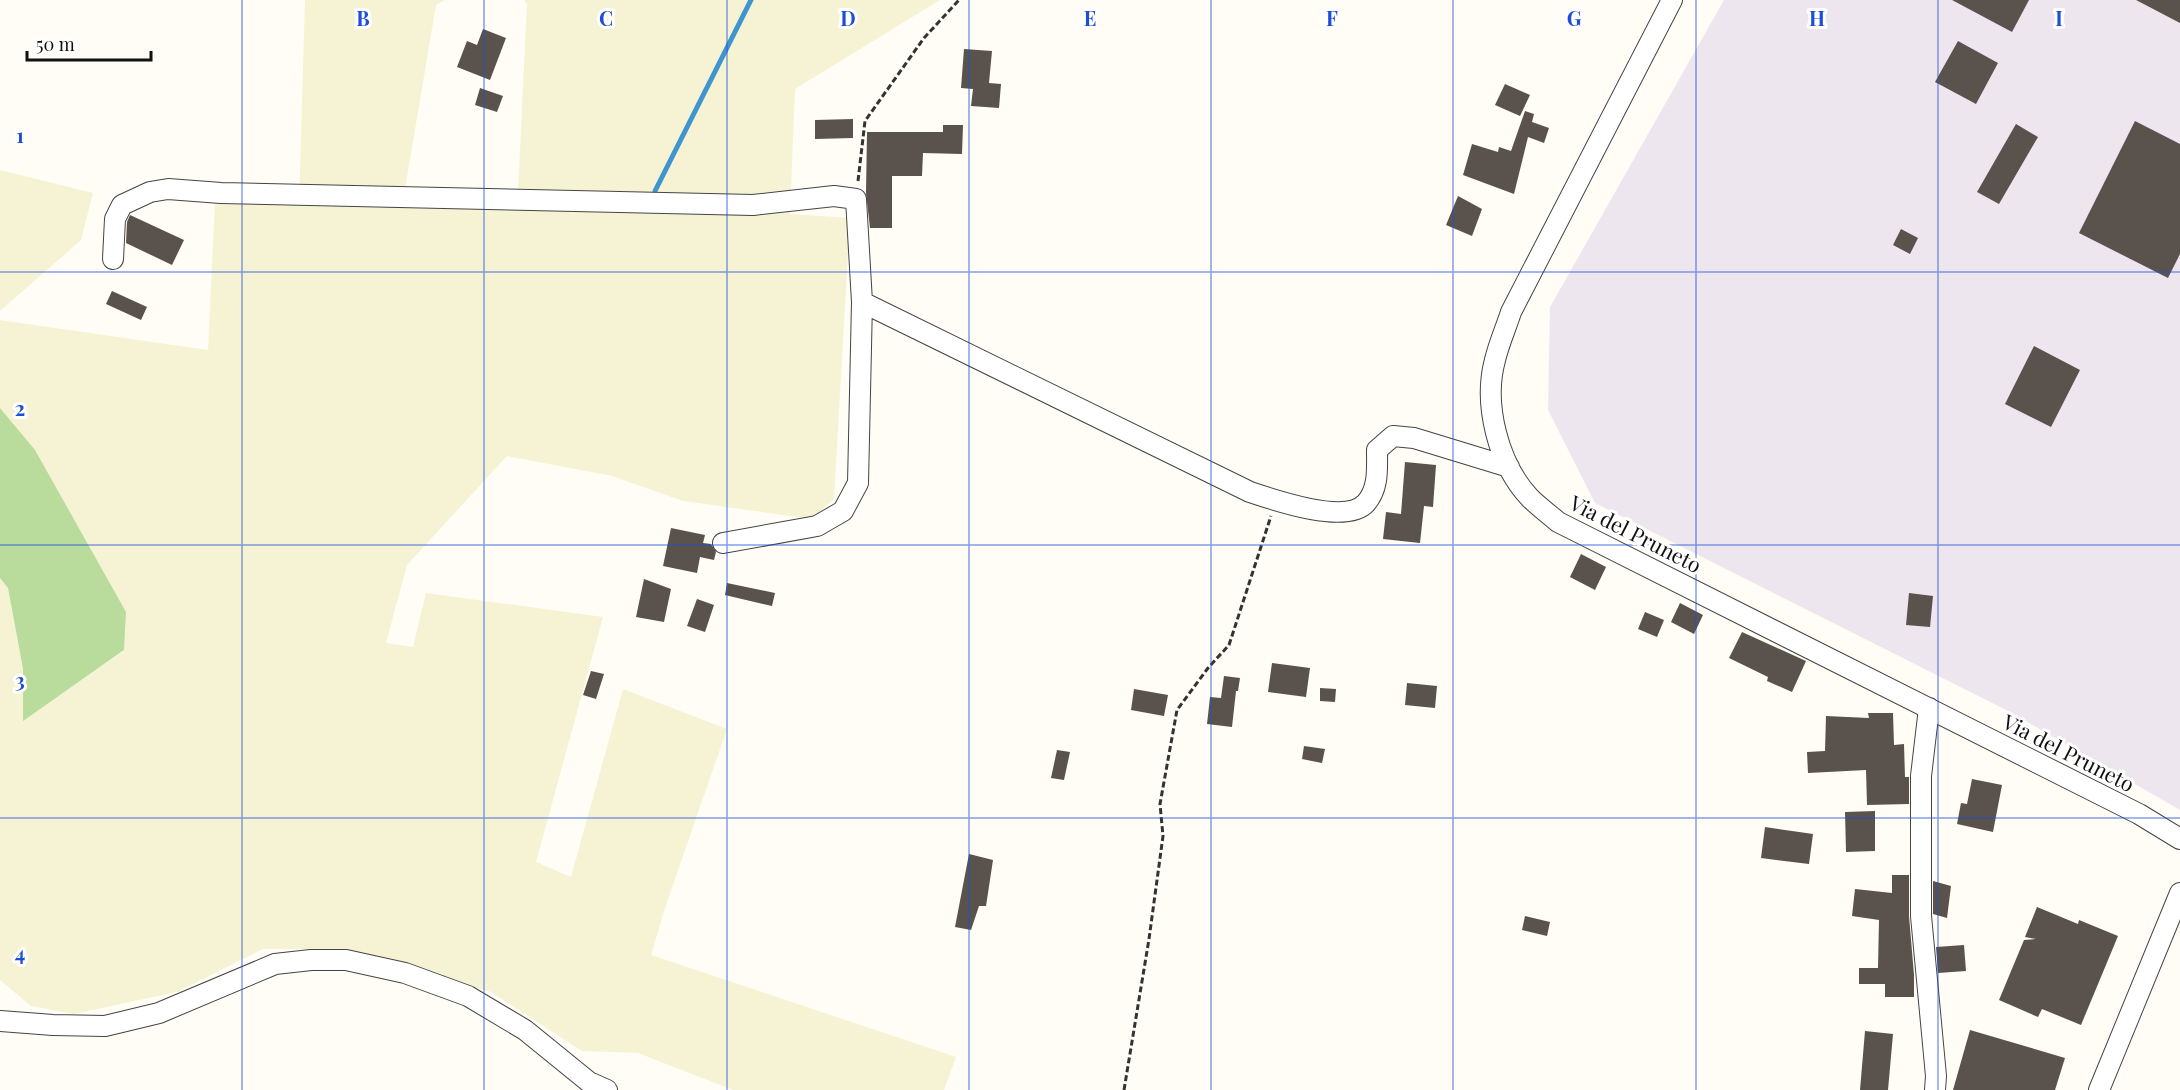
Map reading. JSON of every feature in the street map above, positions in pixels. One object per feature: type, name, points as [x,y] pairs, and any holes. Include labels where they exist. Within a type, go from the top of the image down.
[{"type":"street","name":"Via del Pruneto","points":[[1672,0],[1511,312],[1494,361],[1490,396],[1498,436],[1509,467],[1529,497],[1558,522],[2139,814],[2180,840]]},
{"type":"street","points":[[113,259],[115,219],[122,205],[150,192],[168,189],[221,193],[753,205],[834,196],[856,199],[862,302],[858,483],[843,511],[817,526],[723,543]]},
{"type":"street","points":[[862,302],[1250,492],[1292,505],[1345,513],[1365,505],[1376,484],[1377,450],[1393,436],[1414,438],[1509,467]]},
{"type":"street","points":[[1929,708],[1922,776],[1921,916],[1936,1076],[1935,1090]]},
{"type":"street","points":[[2099,1090],[2180,893]]},
{"type":"street","points":[[0,1021],[105,1026],[159,1013],[275,964],[311,960],[346,960],[405,973],[468,996],[525,1030],[589,1082],[607,1090]]},
{"type":"path","points":[[856,199],[866,121],[924,38],[959,0]]},
{"type":"path","points":[[1124,1090],[1149,939],[1163,836],[1160,804],[1177,710],[1208,668],[1229,645],[1276,500]]},
{"type":"shaded area","points":[[305,0],[445,0],[436,5],[405,189],[518,192],[527,4],[524,0],[940,0],[795,89],[790,214],[850,218],[834,499],[812,519],[683,501],[612,476],[507,456],[407,565],[386,643],[413,647],[426,593],[603,617],[536,862],[571,877],[623,689],[727,729],[651,955],[956,1057],[944,1090],[733,1090],[638,1053],[582,1051],[491,992],[336,949],[263,949],[177,992],[74,1014],[31,1006],[0,980],[0,578],[8,587],[23,669],[23,720],[124,651],[0,408],[0,320],[208,350],[215,200],[299,205]]},
{"type":"shaded area","points":[[1724,0],[2180,0],[2180,810],[2010,712],[1595,503],[1548,410],[1550,307]]},
{"type":"shaded area","points":[[0,170],[93,193],[81,240],[0,311]]},
{"type":"green space","points":[[0,408],[35,450],[126,612],[124,650],[23,721],[23,669],[8,588],[0,578]]},
{"type":"building","points":[[1952,0],[2029,0],[2012,32]]},
{"type":"building","points":[[2136,0],[2180,0],[2180,23]]},
{"type":"building","points":[[483,29],[506,38],[490,80],[457,67],[467,41],[477,45]]},
{"type":"building","points":[[1958,41],[1998,63],[1976,104],[1935,82]]},
{"type":"building","points":[[964,49],[992,51],[989,83],[1001,84],[999,108],[971,106],[973,89],[961,88]]},
{"type":"building","points":[[1505,84],[1530,95],[1520,116],[1495,105]]},
{"type":"building","points":[[480,88],[503,96],[497,112],[475,105]]},
{"type":"building","points":[[1525,111],[1534,114],[1532,122],[1549,128],[1544,143],[1528,137],[1514,194],[1463,175],[1472,144],[1498,152],[1499,147],[1511,151]]},
{"type":"building","points":[[853,119],[853,138],[815,139],[815,120]]},
{"type":"building","points":[[2135,121],[2180,144],[2180,254],[2168,278],[2079,233]]},
{"type":"building","points":[[2016,124],[2038,137],[1999,204],[1977,192]]},
{"type":"building","points":[[943,125],[963,125],[962,154],[923,153],[922,176],[892,176],[892,228],[870,228],[866,193],[867,132],[943,132]]},
{"type":"building","points":[[1458,196],[1482,209],[1472,236],[1446,225]]},
{"type":"building","points":[[130,215],[184,240],[172,265],[126,243],[127,222]]},
{"type":"building","points":[[1901,229],[1918,238],[1910,254],[1893,245]]},
{"type":"building","points":[[112,291],[147,307],[141,320],[106,304]]},
{"type":"building","points":[[2034,346],[2080,370],[2051,427],[2005,404]]},
{"type":"building","points":[[1405,462],[1436,465],[1433,507],[1424,506],[1420,543],[1383,539],[1386,512],[1401,514]]},
{"type":"building","points":[[671,528],[705,535],[703,543],[711,544],[716,552],[714,560],[700,557],[697,573],[663,566]]},
{"type":"building","points":[[1581,554],[1606,567],[1595,590],[1570,577]]},
{"type":"building","points":[[644,579],[671,589],[664,622],[636,617]]},
{"type":"building","points":[[727,583],[775,593],[772,606],[725,595]]},
{"type":"building","points":[[1909,593],[1933,596],[1930,627],[1906,625]]},
{"type":"building","points":[[697,599],[714,605],[705,632],[687,626]]},
{"type":"building","points":[[1680,603],[1703,615],[1694,634],[1671,622]]},
{"type":"building","points":[[1645,612],[1664,620],[1657,637],[1638,629]]},
{"type":"building","points":[[1742,632],[1806,661],[1792,692],[1767,681],[1768,677],[1729,658]]},
{"type":"building","points":[[1272,663],[1310,668],[1306,697],[1268,692]]},
{"type":"building","points":[[591,671],[604,674],[596,699],[583,695]]},
{"type":"building","points":[[1224,676],[1240,678],[1238,691],[1236,691],[1232,727],[1207,724],[1210,697],[1221,698]]},
{"type":"building","points":[[1407,683],[1437,686],[1435,708],[1405,705]]},
{"type":"building","points":[[1320,688],[1336,689],[1335,702],[1320,701]]},
{"type":"building","points":[[1134,689],[1168,695],[1164,716],[1131,710]]},
{"type":"building","points":[[1868,713],[1893,713],[1894,745],[1904,744],[1905,777],[1909,777],[1909,804],[1867,805],[1866,770],[1808,773],[1807,752],[1825,751],[1826,716],[1869,718]]},
{"type":"building","points":[[1304,746],[1325,749],[1322,763],[1302,759]]},
{"type":"building","points":[[1057,750],[1070,752],[1064,780],[1051,778]]},
{"type":"building","points":[[1972,779],[2002,785],[1993,832],[1957,824],[1961,803],[1967,804]]},
{"type":"building","points":[[1875,811],[1875,851],[1846,852],[1845,812]]},
{"type":"building","points":[[1765,827],[1813,834],[1809,864],[1761,858]]},
{"type":"building","points":[[969,854],[993,860],[986,906],[979,906],[971,930],[955,927]]},
{"type":"building","points":[[1892,875],[1909,875],[1914,997],[1885,997],[1885,984],[1859,984],[1859,968],[1878,968],[1879,920],[1852,916],[1855,889],[1892,893]]},
{"type":"building","points":[[1933,881],[1951,886],[1947,918],[1933,914]]},
{"type":"building","points":[[2037,907],[2078,924],[2079,920],[2118,936],[2081,1025],[2042,1009],[2038,1017],[1999,1000],[2024,940],[2036,939],[2025,937]]},
{"type":"building","points":[[1525,916],[1550,922],[1547,936],[1522,930]]},
{"type":"building","points":[[1964,945],[1966,971],[1938,973],[1936,947]]},
{"type":"building","points":[[1970,1030],[2065,1058],[2055,1090],[1953,1090]]},
{"type":"building","points":[[1865,1031],[1893,1034],[1888,1090],[1860,1090]]},
{"type":"waterway","points":[[655,191],[751,0]]}]
